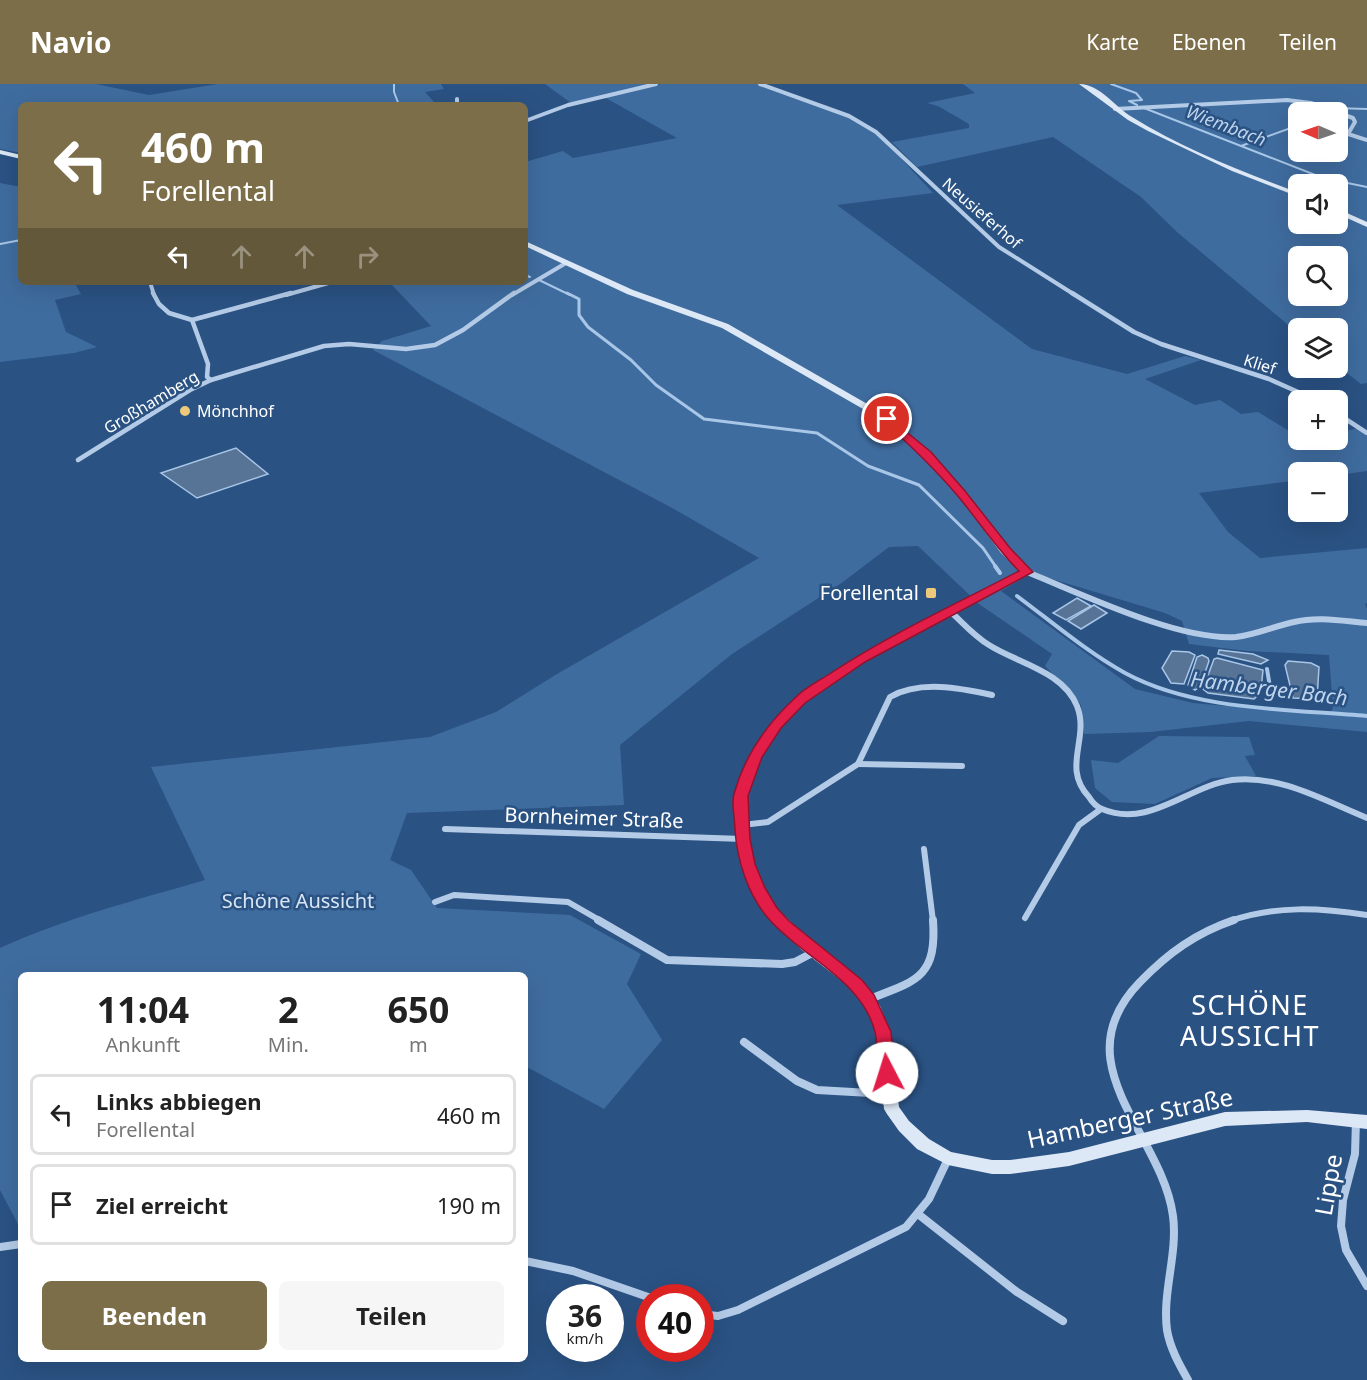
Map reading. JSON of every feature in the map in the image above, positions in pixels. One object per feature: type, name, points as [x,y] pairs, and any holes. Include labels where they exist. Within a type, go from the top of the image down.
[{"type":"street","points":[[528,120],[568,105],[656,84]]},
{"type":"street","name":"Neusieferhof","points":[[760,84],[849,116],[865,125],[885,140],[979,231],[1012,256],[1069,289],[1134,332],[1194,355]]},
{"type":"street","points":[[1082,84],[1096,91],[1115,109],[1202,154],[1288,190]]},
{"type":"street","points":[[1115,109],[1256,100],[1300,100],[1353,118],[1355,122],[1348,134],[1367,140]]},
{"type":"street","points":[[0,152],[18,156]]},
{"type":"street","points":[[1348,216],[1367,225]]},
{"type":"street","points":[[528,244],[630,292],[725,326],[887,419],[927,455],[961,493],[1005,551],[1027,572],[1150,620],[1198,634],[1237,637],[1296,621],[1322,619],[1367,623]]},
{"type":"street","points":[[528,283],[566,263]]},
{"type":"street","points":[[151,285],[161,308],[179,318],[192,320],[321,285]]},
{"type":"street","points":[[211,380],[324,346],[349,344],[405,349],[435,345],[463,330],[525,285]]},
{"type":"street","name":"Großhamberg","points":[[78,460],[190,390],[211,380],[207,377],[208,364],[192,320]]},
{"type":"street","name":"Klief","points":[[1194,355],[1269,379],[1294,390]]},
{"type":"street","points":[[1348,421],[1367,433]]},
{"type":"street","name":"Hamberger Straße","points":[[1027,572],[879,649],[830,678],[800,700],[787,713],[755,756],[741,796],[743,839],[748,864],[771,912],[814,952],[856,984],[868,999],[883,1032],[892,1109],[904,1126],[923,1144],[948,1158],[975,1165],[1010,1167],[1069,1159],[1142,1138],[1226,1119],[1307,1116],[1362,1121]]},
{"type":"street","points":[[951,612],[978,638],[1047,675],[1065,689],[1073,700],[1081,729],[1073,766],[1076,781],[1084,795],[1101,809],[1127,814],[1155,811],[1215,784],[1248,780],[1296,790],[1367,818]]},
{"type":"street","points":[[742,825],[768,822],[858,764],[890,697],[898,690],[934,688],[976,691],[992,695]]},
{"type":"street","points":[[858,764],[962,766]]},
{"type":"street","points":[[1024,918],[1050,880],[1079,825],[1101,809]]},
{"type":"street","name":"Bornheimer Straße","points":[[445,830],[743,839]]},
{"type":"street","points":[[868,999],[907,984],[928,967],[936,945],[924,849]]},
{"type":"street","points":[[435,902],[454,895],[568,902],[667,960],[782,964],[795,962],[814,952]]},
{"type":"street","points":[[1188,1380],[1172,1354],[1165,1325],[1165,1299],[1174,1239],[1172,1209],[1113,1075],[1109,1048],[1112,1024],[1125,1000],[1148,973],[1182,943],[1214,926],[1268,911],[1304,909],[1367,915]]},
{"type":"street","points":[[744,1042],[797,1081],[817,1090],[889,1094]]},
{"type":"street","name":"Lippe","points":[[1362,1121],[1343,1198],[1340,1224],[1343,1247],[1352,1266],[1367,1286]]},
{"type":"street","points":[[714,1316],[738,1310],[906,1227],[929,1199],[948,1158]]},
{"type":"street","points":[[918,1214],[1017,1292],[1063,1321]]},
{"type":"street","points":[[0,1247],[18,1244]]},
{"type":"street","points":[[528,1262],[573,1271],[636,1293]]},
{"type":"green space","points":[[0,84],[96,84],[149,95],[218,84],[441,84],[444,89],[425,92],[434,102],[18,102],[18,152],[0,149]]},
{"type":"green space","points":[[545,84],[653,84],[571,103]]},
{"type":"green space","name":"Schöne Aussicht","points":[[661,84],[758,84],[835,111],[864,125],[884,140],[933,193],[837,205],[1032,349],[1127,374],[1185,356],[1201,360],[1145,379],[1195,405],[1220,400],[1241,414],[1258,412],[1288,430],[1288,450],[1348,450],[1348,430],[1358,428],[1367,436],[1367,471],[1348,474],[1348,462],[1288,462],[1288,481],[1199,493],[1228,532],[1260,558],[1367,548],[1367,603],[1365,604],[1367,609],[1367,732],[1249,721],[1150,732],[1084,734],[1081,705],[1045,666],[1052,654],[979,604],[918,546],[889,547],[843,582],[732,654],[620,745],[624,805],[407,813],[390,860],[411,870],[437,908],[570,915],[641,954],[627,984],[662,1040],[604,1109],[528,1068],[528,972],[18,972],[18,1224],[0,1190],[0,948],[25,937],[127,902],[205,880],[151,767],[430,737],[496,712],[557,674],[759,558],[674,509],[373,350],[382,341],[431,326],[392,285],[528,285],[528,161],[563,151],[573,158],[677,138],[604,97]],"holes":[[[1032,573],[1165,613],[1182,621],[1189,644],[1247,651],[1329,655],[1333,707],[1330,715],[1193,703],[1135,689],[1001,591]]]},
{"type":"green space","points":[[963,84],[1367,84],[1367,139],[1352,135],[1350,137],[1367,141],[1367,383],[1361,384],[1348,374],[1348,318],[1288,318],[1288,325],[1177,232],[1141,197],[1053,137],[917,167],[892,142],[969,128],[969,124],[938,106],[927,103],[975,93]]},
{"type":"green space","points":[[0,183],[18,186],[18,285],[76,285],[81,294],[55,300],[66,332],[97,347],[74,353],[0,362]]},
{"type":"green space","points":[[1159,736],[1249,737],[1255,755],[1245,756],[1256,776],[1212,778],[1155,804],[1112,802],[1095,788],[1091,760],[1118,763]]},
{"type":"shaded area","points":[[236,448],[268,474],[197,498],[161,473]]},
{"type":"shaded area","points":[[1077,598],[1091,606],[1066,620],[1053,613]]},
{"type":"shaded area","points":[[1094,605],[1107,613],[1081,629],[1068,621]]},
{"type":"shaded area","points":[[1219,650],[1253,654],[1268,660],[1261,664],[1218,654]]},
{"type":"shaded area","points":[[1172,651],[1189,652],[1195,655],[1184,684],[1171,683],[1162,668]]},
{"type":"shaded area","points":[[1202,655],[1209,661],[1200,687],[1195,690],[1188,685],[1197,657]]},
{"type":"shaded area","points":[[1214,659],[1263,670],[1261,690],[1254,691],[1207,678]]},
{"type":"shaded area","points":[[1288,661],[1311,663],[1319,667],[1317,699],[1293,698],[1285,665]]},
{"type":"shaded area","points":[[1207,682],[1257,693],[1256,697],[1254,699],[1208,693],[1203,689]]},
{"type":"waterway","points":[[394,84],[398,102]]},
{"type":"waterway","name":"Wiembach","points":[[1111,84],[1136,93],[1142,100],[1129,101],[1137,105]]},
{"type":"waterway","name":"Wiembach","points":[[1144,108],[1241,146]]},
{"type":"waterway","points":[[1348,108],[1367,109]]},
{"type":"waterway","points":[[1241,146],[1288,129]]},
{"type":"waterway","name":"Wiembach","points":[[1241,146],[1323,178],[1367,187]]},
{"type":"waterway","points":[[0,244],[18,241]]},
{"type":"waterway","points":[[539,280],[570,295]]},
{"type":"waterway","points":[[567,293],[579,299],[579,315],[588,327],[631,360],[656,385],[704,419],[817,433],[868,466],[919,485],[983,548],[996,567]]},
{"type":"waterway","points":[[995,566],[1000,573]]},
{"type":"waterway","name":"Hamberger Bach","points":[[1017,596],[1097,656],[1125,673],[1181,695],[1243,706],[1367,716]]},
{"type":"waterway","points":[[1267,669],[1272,699]]},
{"type":"place","name":"Mönchhof","points":[[185,411]]},
{"type":"place","name":"Forellental","points":[[931,593]]},
{"type":"district","name":"SCHÖNE AUSSICHT","points":[[1250,1022]]},
{"type":"route","points":[[887,419],[927,455],[961,493],[1005,551],[1027,572],[860,660],[800,700],[777,725],[755,756],[741,796],[743,839],[748,864],[758,888],[771,912],[814,952],[856,984],[868,999],[875,1010],[883,1032],[887,1073]]}]
